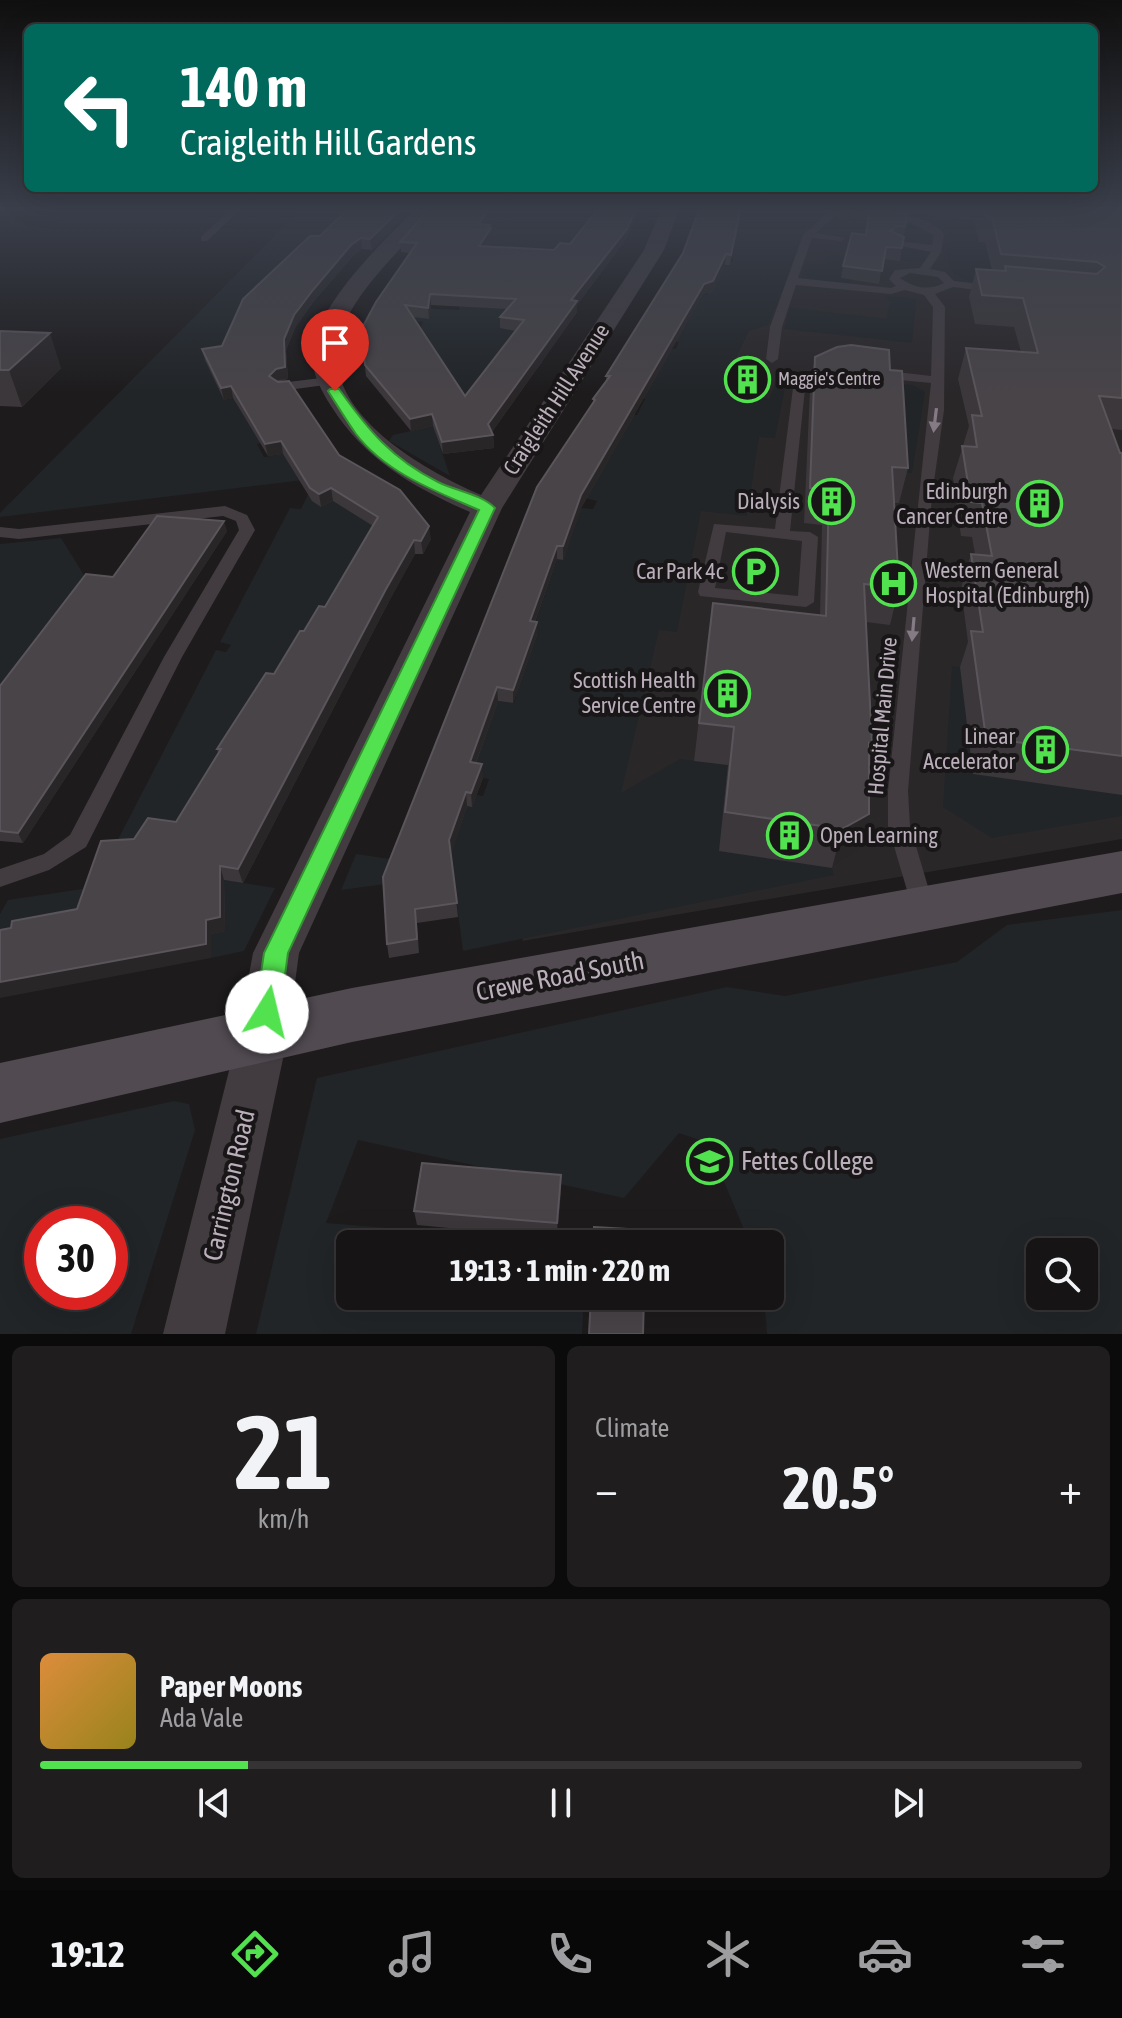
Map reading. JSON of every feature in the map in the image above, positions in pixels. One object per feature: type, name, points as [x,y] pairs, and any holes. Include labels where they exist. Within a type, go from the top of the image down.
[{"type":"street","points":[[373,269],[335,320],[324,351],[329,381],[349,416],[385,455],[433,485],[487,508]]},
{"type":"street","name":"Craigleith Hill Avenue","points":[[263,1035],[276,953],[487,508],[642,269]]},
{"type":"street","name":"Crewe Road South","points":[[0,1093],[352,1015],[1122,872]]},
{"type":"street","name":"Carrington Road","points":[[194,1334],[263,1035]]},
{"type":"lane","points":[[772,359],[774,332],[796,269]]},
{"type":"lane","points":[[951,284],[941,274],[924,270],[896,274],[894,279],[905,287],[927,291],[951,284],[1012,290]]},
{"type":"lane","points":[[792,281],[891,291],[905,287]]},
{"type":"lane","name":"Hospital Main Drive","points":[[923,907],[899,826],[898,791],[925,496],[937,410],[939,307],[927,291]]},
{"type":"lane","points":[[782,535],[799,388],[811,375],[843,370]]},
{"type":"lane","points":[[868,372],[937,380]]},
{"type":"lane","points":[[280,387],[329,381]]},
{"type":"lane","points":[[0,532],[19,534],[225,511],[242,518],[247,530],[173,657],[78,841],[38,867],[0,878]]},
{"type":"lane","points":[[719,527],[782,535],[810,537],[806,602],[706,592],[719,527]]},
{"type":"shaded area","points":[[241,269],[311,269],[286,352],[224,400],[248,396],[246,420],[256,418],[268,441],[257,444],[264,457],[283,454],[304,480],[0,517],[0,513]]},
{"type":"shaded area","points":[[458,269],[550,269],[501,328],[560,336],[558,339],[523,335],[507,357],[543,362],[537,369],[500,364],[437,437],[450,476],[389,441],[393,435],[437,425],[420,406],[393,410],[432,401],[427,335],[417,335],[423,322],[409,321],[416,308],[459,310]]},
{"type":"shaded area","points":[[720,269],[791,269],[768,325],[749,331],[724,383],[749,387],[749,395],[769,399],[776,382],[786,383],[775,438],[759,437],[747,516],[701,511],[677,632],[659,630],[621,793],[680,759],[793,774],[719,851],[832,868],[834,875],[463,951],[453,875],[341,890],[356,854],[438,866],[457,811],[477,795],[483,796],[489,779],[471,776],[461,696],[514,703],[531,635],[557,559],[563,559],[581,508],[593,509],[597,501],[585,498],[588,455],[610,458],[618,412],[637,415],[645,399],[628,397],[671,349],[676,349],[679,342],[666,340],[693,293],[707,295],[709,291],[697,284]]},
{"type":"shaded area","name":"Western General Hospital (Edinburgh)","points":[[776,269],[1122,269],[1122,839],[522,941],[722,387]]},
{"type":"shaded area","points":[[804,269],[849,269],[851,284],[801,279]]},
{"type":"shaded area","points":[[951,269],[992,269],[993,274],[1074,289],[969,281]]},
{"type":"shaded area","points":[[887,296],[916,299],[912,343],[784,329],[790,308],[887,319],[890,301],[886,300]]},
{"type":"shaded area","points":[[883,382],[913,385],[925,392],[912,473],[898,472]]},
{"type":"shaded area","points":[[311,488],[321,507],[333,501],[369,520],[391,551],[415,554],[412,560],[365,555],[342,597],[389,603],[380,618],[337,613],[212,878],[275,888],[244,951],[211,958],[211,934],[225,930],[225,913],[110,855],[216,650],[226,652],[231,645],[220,642],[290,508],[301,509]]},
{"type":"shaded area","points":[[61,538],[90,585],[0,691],[0,544]]},
{"type":"shaded area","points":[[952,666],[960,667],[965,703],[1122,795],[1122,816],[992,838],[943,807]]},
{"type":"shaded area","points":[[96,887],[86,922],[0,945],[0,914],[8,900]]},
{"type":"shaded area","name":"Fettes College","points":[[1122,910],[1122,1334],[767,1334],[765,1310],[784,1310],[784,1230],[744,1230],[708,1143],[679,1133],[624,1198],[358,1140],[326,1223],[413,1230],[336,1230],[336,1310],[583,1310],[582,1334],[256,1334],[317,1078],[727,987],[785,996],[957,962],[1007,925]]},
{"type":"shaded area","points":[[174,1101],[189,1104],[195,1130],[131,1334],[0,1334],[0,1139]]},
{"type":"building","points":[[275,269],[331,269],[294,315],[284,339],[285,367],[276,369],[269,376],[278,382],[289,381],[339,455],[400,490],[429,526],[421,541],[414,540],[386,589],[238,869],[220,866],[220,917],[206,920],[206,944],[0,982],[0,930],[11,928],[12,921],[77,909],[101,841],[134,839],[148,818],[176,822],[221,749],[217,749],[266,673],[274,674],[319,606],[325,607],[378,517],[331,488],[319,494],[310,488],[281,441],[265,444],[231,386],[221,388],[202,349],[222,346],[243,299]]},
{"type":"building","points":[[399,269],[595,269],[571,300],[577,301],[488,424],[493,435],[442,442],[432,414],[410,419],[365,365],[361,330]],"holes":[[[430,294],[516,299],[500,317],[524,320],[465,396],[405,305],[428,308]]]},
{"type":"building","points":[[673,269],[719,269],[713,281],[704,284],[581,495],[563,546],[557,546],[530,621],[537,622],[513,690],[497,687],[470,762],[482,764],[471,793],[466,792],[449,840],[457,903],[415,909],[417,939],[387,944],[383,877],[537,487],[610,376],[606,376]]},
{"type":"building","points":[[976,269],[1042,269],[1097,274],[1102,269],[1122,269],[1122,398],[1099,396],[1122,453],[1122,756],[986,738],[971,631],[983,632],[971,554],[992,556],[982,503],[971,502],[962,446],[977,447],[972,415],[982,416],[966,348],[1038,353],[1023,298],[982,295]]},
{"type":"building","points":[[0,331],[50,333],[9,370],[0,370]]},
{"type":"building","points":[[851,345],[889,350],[890,370],[902,371],[908,468],[892,467],[899,588],[864,584],[872,744],[869,743],[869,814],[842,829],[725,812],[734,727],[699,723],[713,603],[826,616],[829,490],[810,488],[815,357],[837,347]]},
{"type":"building","points":[[157,516],[224,521],[18,833],[0,831],[0,686],[86,574],[113,577]]},
{"type":"building","points":[[422,1163],[561,1175],[557,1223],[414,1211]]},
{"type":"building","points":[[594,1227],[645,1230],[594,1230]]},
{"type":"building","points":[[590,1310],[644,1310],[643,1334],[589,1334]]},
{"type":"place","name":"Maggie's Centre","points":[[747,379]]},
{"type":"place","name":"Dialysis","points":[[831,501]]},
{"type":"place","name":"Edinburgh Cancer Centre","points":[[1039,504]]},
{"type":"place","name":"Car Park 4c","points":[[755,571]]},
{"type":"place","name":"Western General Hospital (Edinburgh)","points":[[894,583]]},
{"type":"place","name":"Scottish Health Service Centre","points":[[727,693]]},
{"type":"place","name":"Linear Accelerator","points":[[1046,749]]},
{"type":"place","name":"Open Learning","points":[[789,835]]},
{"type":"place","name":"Fettes College","points":[[710,1161]]},
{"type":"route","points":[[267,1012],[276,953],[487,508],[433,485],[395,463],[363,433],[335,391]]}]
